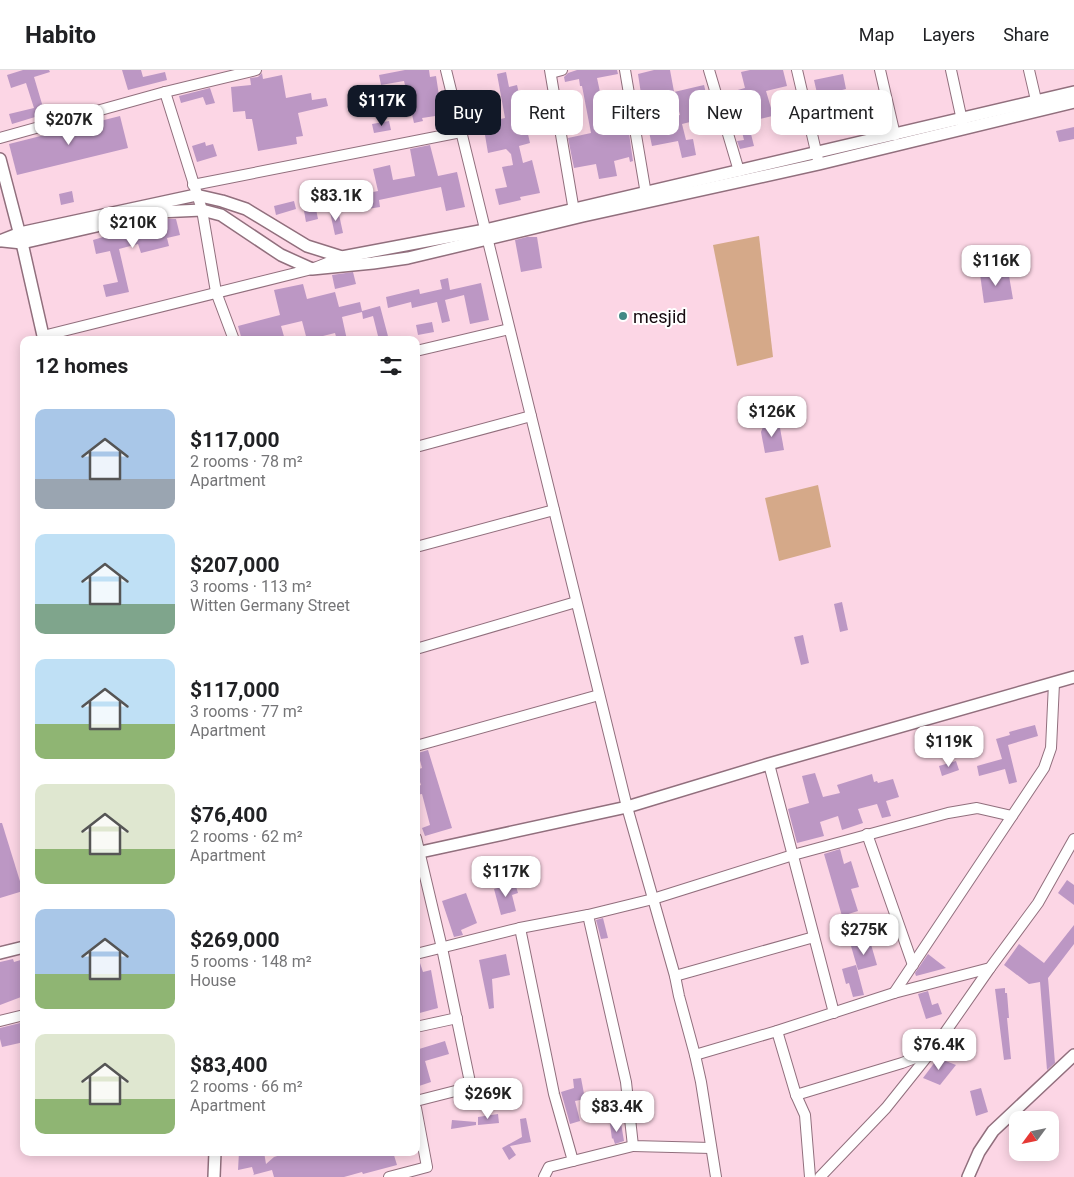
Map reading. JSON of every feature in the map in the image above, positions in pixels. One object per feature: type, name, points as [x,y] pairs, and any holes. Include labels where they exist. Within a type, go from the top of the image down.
[{"type":"street","points":[[0,138],[231,73],[256,70]]},
{"type":"street","points":[[446,70],[451,90]]},
{"type":"street","points":[[562,70],[550,72],[575,213]]},
{"type":"street","points":[[625,70],[647,197]]},
{"type":"street","points":[[709,70],[739,171]]},
{"type":"street","points":[[797,70],[818,158]]},
{"type":"street","points":[[880,70],[895,135]]},
{"type":"street","points":[[952,70],[963,124]]},
{"type":"street","points":[[1029,70],[1036,100]]},
{"type":"street","points":[[165,92],[194,190],[202,210],[216,292],[232,336]]},
{"type":"street","points":[[647,197],[739,171],[818,158],[895,135],[963,124],[1036,100],[1074,92]]},
{"type":"street","points":[[51,336],[216,292],[312,269],[408,258],[486,235],[575,213],[963,124],[1074,102]]},
{"type":"street","points":[[21,238],[194,190],[447,135]]},
{"type":"street","points":[[462,135],[626,807],[675,976],[695,1055],[716,1177]]},
{"type":"street","points":[[0,159],[21,238],[43,336]]},
{"type":"street","points":[[194,190],[246,209],[307,246],[342,257]]},
{"type":"street","points":[[1,241],[158,212],[202,210],[221,214],[281,254],[312,269],[342,257],[486,235]]},
{"type":"street","points":[[420,350],[509,328]]},
{"type":"street","points":[[420,446],[531,416]]},
{"type":"street","points":[[420,546],[554,510]]},
{"type":"street","points":[[420,648],[576,602]]},
{"type":"street","points":[[420,852],[626,807],[1074,676]]},
{"type":"street","points":[[894,993],[1044,768],[1051,748],[1054,683]]},
{"type":"street","points":[[420,745],[599,695]]},
{"type":"street","points":[[769,764],[834,1013]]},
{"type":"street","points":[[420,953],[520,928],[588,915],[653,899],[793,855],[948,813],[977,808],[1012,816]]},
{"type":"street","points":[[867,834],[913,965]]},
{"type":"street","points":[[820,1177],[886,1108],[937,1044],[1038,904],[1074,839]]},
{"type":"street","points":[[420,860],[442,948],[471,1087],[420,1099]]},
{"type":"street","points":[[588,915],[626,1082],[633,1146]]},
{"type":"street","points":[[520,928],[554,1094],[573,1161]]},
{"type":"street","points":[[675,976],[814,937]]},
{"type":"street","points":[[0,953],[20,948]]},
{"type":"street","points":[[695,1055],[894,993],[990,968]]},
{"type":"street","points":[[0,1021],[20,1016]]},
{"type":"street","points":[[420,1026],[457,1018]]},
{"type":"street","points":[[777,1031],[796,1095],[805,1115],[810,1177]]},
{"type":"street","points":[[796,1095],[902,1063],[920,1056],[937,1044]]},
{"type":"street","points":[[968,1177],[993,1131],[1074,1055]]},
{"type":"street","points":[[388,1177],[427,1167],[420,1129]]},
{"type":"street","points":[[544,1177],[550,1167],[633,1146],[711,1148]]},
{"type":"street","points":[[214,1177],[215,1156]]},
{"type":"shaded area","points":[[759,236],[773,357],[737,366],[713,245]]},
{"type":"shaded area","points":[[818,485],[831,547],[779,561],[765,498]]},
{"type":"building","points":[[23,70],[49,70],[50,72],[34,77],[45,114],[12,124],[9,114],[34,108],[26,83],[11,88],[7,75]]},
{"type":"building","points":[[122,70],[141,70],[143,77],[165,72],[167,80],[128,90]]},
{"type":"building","points":[[405,70],[429,70],[430,77],[436,76],[438,90],[435,90],[435,116],[422,118],[423,121],[414,123],[404,81],[381,85],[379,75]]},
{"type":"building","points":[[577,70],[617,70],[618,74],[597,78],[600,90],[593,90],[593,135],[629,135],[633,161],[630,162],[629,157],[614,161],[617,176],[599,179],[596,164],[574,168],[568,138],[591,133],[582,86],[580,86],[579,79],[565,82],[564,77],[568,73]]},
{"type":"building","points":[[654,70],[670,70],[674,90],[640,90],[638,74]]},
{"type":"building","points":[[750,70],[783,70],[787,86],[766,91],[771,108],[771,116],[761,119],[761,90],[738,90],[745,88],[741,72]]},
{"type":"building","points":[[506,72],[509,87],[517,85],[518,90],[511,90],[511,135],[528,135],[530,143],[519,146],[523,163],[532,160],[540,193],[520,197],[521,200],[499,205],[495,189],[507,187],[502,167],[513,165],[511,154],[506,149],[488,153],[485,135],[501,135],[501,119],[505,118],[497,74]]},
{"type":"building","points":[[262,73],[263,79],[282,75],[286,98],[311,93],[312,100],[326,98],[328,106],[298,113],[303,136],[296,137],[297,144],[258,151],[252,119],[246,119],[245,111],[233,112],[231,87],[251,85],[250,78],[258,77]]},
{"type":"building","points":[[843,74],[846,89],[816,90],[814,80]]},
{"type":"building","points":[[704,85],[705,90],[689,90],[689,122],[682,124],[686,140],[693,139],[696,155],[682,158],[678,141],[652,146],[650,135],[679,135],[679,91]]},
{"type":"building","points":[[380,86],[383,98],[353,104],[351,92]]},
{"type":"building","points":[[210,88],[215,103],[206,105],[203,97],[181,103],[179,96]]},
{"type":"building","points":[[120,116],[128,148],[17,175],[9,144]]},
{"type":"building","points":[[389,121],[391,130],[374,133],[372,124]]},
{"type":"building","points":[[1074,127],[1074,139],[1059,142],[1056,131]]},
{"type":"building","points":[[743,135],[751,135],[754,146],[740,149],[737,141],[744,140]]},
{"type":"building","points":[[205,142],[206,146],[213,144],[217,156],[197,162],[192,146]]},
{"type":"building","points":[[430,145],[438,176],[457,172],[465,207],[446,211],[441,187],[379,200],[380,207],[361,210],[358,195],[378,191],[373,169],[390,165],[393,180],[415,176],[410,149]]},
{"type":"building","points":[[72,191],[74,202],[61,205],[59,194]]},
{"type":"building","points":[[294,201],[296,209],[276,215],[274,206]]},
{"type":"building","points":[[316,209],[318,219],[306,222],[304,211]]},
{"type":"building","points":[[338,210],[343,233],[335,235],[330,212]]},
{"type":"building","points":[[159,219],[176,219],[180,235],[167,238],[169,246],[141,253],[138,244],[119,249],[129,292],[106,297],[103,285],[118,282],[110,251],[96,254],[93,240],[110,235],[109,231],[120,228],[123,239],[156,231],[154,221]]},
{"type":"building","points":[[537,237],[542,268],[521,272],[515,240]]},
{"type":"building","points":[[1008,270],[1013,299],[984,303],[980,274]]},
{"type":"building","points":[[353,272],[356,284],[335,289],[332,275]]},
{"type":"building","points":[[448,278],[450,290],[481,283],[489,320],[470,324],[464,295],[445,300],[450,321],[442,323],[437,302],[412,308],[411,302],[388,308],[386,297],[419,289],[420,294],[442,289],[440,280]]},
{"type":"building","points":[[303,284],[307,299],[335,292],[339,307],[360,302],[362,311],[380,306],[388,336],[378,336],[373,316],[363,319],[362,312],[342,317],[346,336],[336,336],[335,333],[323,336],[306,336],[302,321],[281,326],[284,336],[241,336],[238,326],[280,315],[274,290]]},
{"type":"building","points":[[432,322],[434,332],[418,335],[416,325]]},
{"type":"building","points":[[769,424],[777,424],[780,428],[784,450],[765,453],[761,432],[763,427]]},
{"type":"building","points":[[842,602],[848,630],[840,632],[834,604]]},
{"type":"building","points":[[803,635],[809,663],[801,665],[794,637]]},
{"type":"building","points":[[1035,725],[1038,736],[1008,745],[1017,782],[1009,784],[1005,769],[979,776],[977,766],[1002,759],[996,739],[1010,735],[1009,732]]},
{"type":"building","points":[[428,750],[452,828],[425,836],[422,828],[430,825],[422,794],[420,794],[420,769],[422,768],[420,752]]},
{"type":"building","points":[[956,761],[959,770],[942,776],[939,766]]},
{"type":"building","points":[[815,773],[823,797],[840,793],[837,785],[872,774],[874,782],[877,781],[878,783],[893,779],[899,797],[886,801],[891,816],[882,818],[877,804],[858,809],[863,823],[842,830],[838,816],[820,822],[824,836],[797,843],[788,809],[809,803],[802,776]]},
{"type":"building","points":[[0,823],[2,823],[20,881],[20,892],[0,898]]},
{"type":"building","points":[[840,849],[844,864],[851,861],[859,887],[851,889],[858,911],[842,916],[824,854]]},
{"type":"building","points":[[1067,880],[1074,885],[1074,905],[1058,893]]},
{"type":"building","points":[[515,883],[518,893],[512,895],[516,911],[501,915],[494,889]]},
{"type":"building","points":[[466,893],[477,923],[461,930],[463,935],[454,937],[442,901]]},
{"type":"building","points":[[603,918],[608,938],[601,939],[596,920]]},
{"type":"building","points":[[1074,925],[1074,944],[1048,978],[1055,1063],[1047,1070],[1040,982],[1029,984],[1004,965],[1019,944],[1044,963]]},
{"type":"building","points":[[870,941],[877,965],[858,970],[851,946]]},
{"type":"building","points":[[506,954],[510,975],[492,979],[494,1008],[489,1009],[479,960]]},
{"type":"building","points":[[928,954],[946,968],[916,976],[915,973]]},
{"type":"building","points":[[13,959],[14,962],[20,960],[20,997],[0,1005],[0,962]]},
{"type":"building","points":[[420,963],[423,972],[431,970],[438,1008],[420,1013]]},
{"type":"building","points":[[856,965],[864,995],[853,997],[849,983],[846,984],[842,969]]},
{"type":"building","points":[[1005,988],[1005,993],[1007,993],[1009,1018],[1007,1018],[1011,1059],[1004,1060],[995,989]]},
{"type":"building","points":[[928,991],[932,1005],[938,1003],[942,1014],[926,1019],[918,994]]},
{"type":"building","points":[[20,1023],[20,1043],[2,1047],[0,1028]]},
{"type":"building","points":[[445,1041],[449,1054],[425,1061],[431,1082],[420,1086],[420,1049]]},
{"type":"building","points":[[938,1058],[956,1065],[940,1085],[923,1078]]},
{"type":"building","points":[[581,1078],[585,1099],[575,1101],[580,1121],[570,1124],[561,1092],[574,1088],[573,1079]]},
{"type":"building","points":[[981,1088],[988,1112],[976,1116],[970,1091]]},
{"type":"building","points":[[498,1114],[499,1123],[478,1125],[478,1117]]},
{"type":"building","points":[[526,1118],[531,1142],[510,1146],[516,1155],[509,1160],[502,1148],[522,1137],[520,1119]]},
{"type":"building","points":[[452,1120],[476,1122],[476,1125],[451,1129]]},
{"type":"building","points":[[621,1123],[624,1141],[615,1144],[612,1139],[610,1124]]},
{"type":"building","points":[[239,1156],[265,1156],[266,1164],[277,1156],[394,1156],[397,1165],[344,1177],[274,1177],[272,1170],[253,1175],[252,1167],[238,1170]]},
{"type":"place","name":"mesjid","points":[[623,316]]}]
